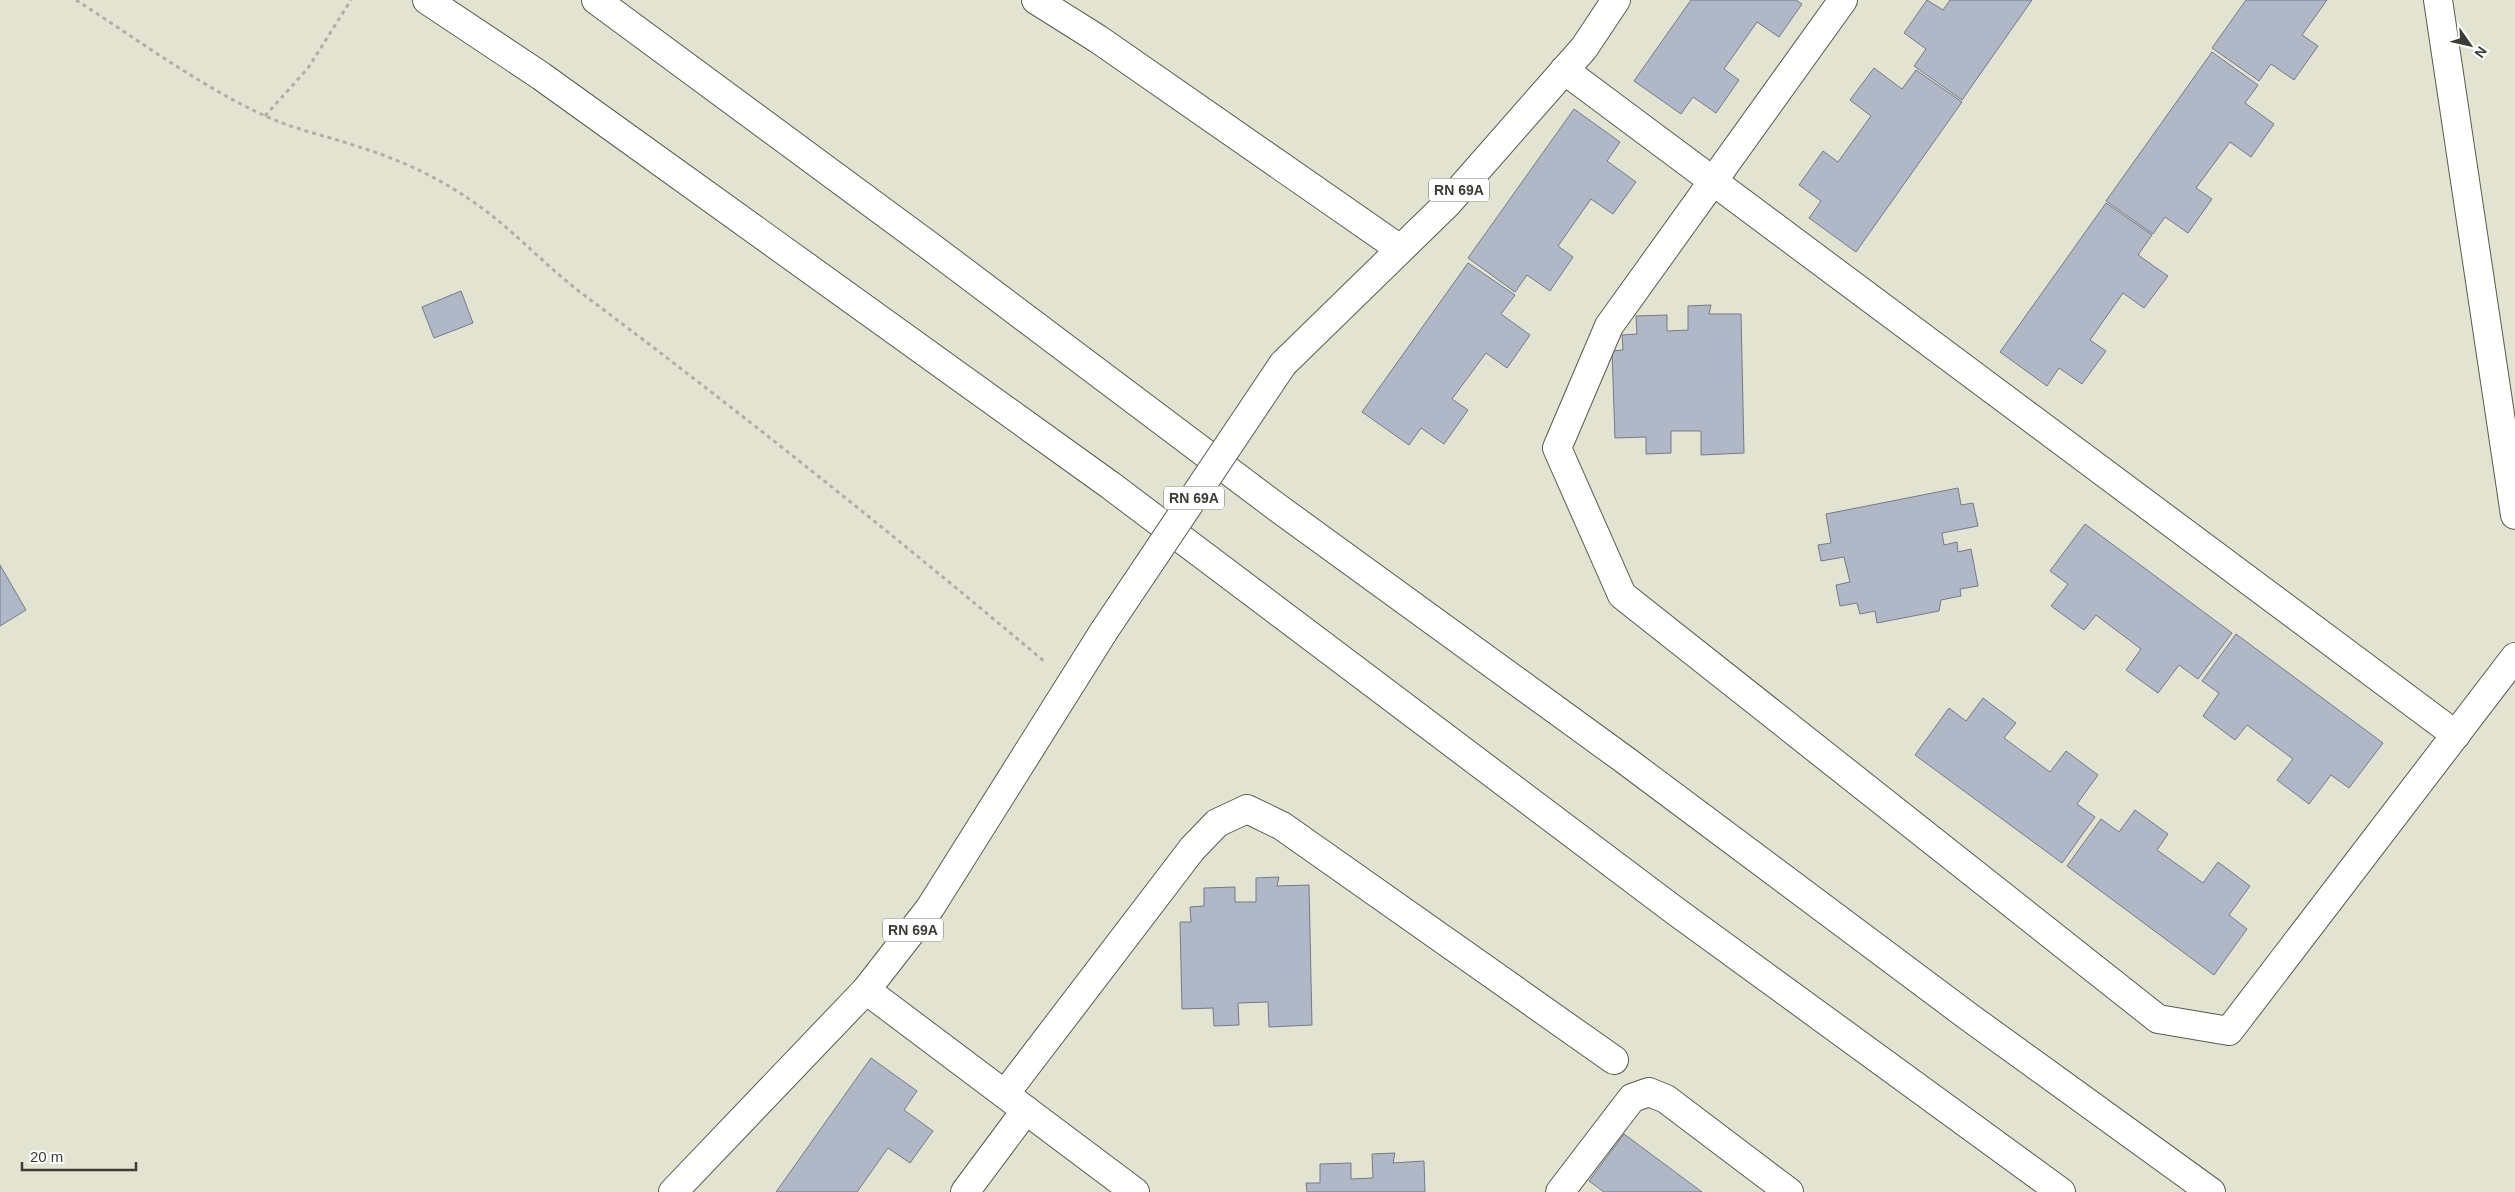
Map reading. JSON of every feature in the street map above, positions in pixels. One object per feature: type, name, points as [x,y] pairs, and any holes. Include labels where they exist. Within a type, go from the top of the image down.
[{"type":"main road","points":[[428,0],[549,82],[1110,485],[1666,904],[2062,1192]]},
{"type":"main road","points":[[596,0],[931,247],[1278,508],[1625,760],[1969,1017],[2211,1192]]},
{"type":"main road","points":[[1036,0],[1098,39],[1400,249]]},
{"type":"main road","name":"RN 69A","points":[[673,1192],[866,990],[930,908],[1104,631],[1283,364],[1447,204],[1584,48],[1616,0]]},
{"type":"main road","points":[[1843,0],[1608,326],[1557,448],[1622,596],[2158,1019],[2229,1031],[2515,658]]},
{"type":"main road","points":[[2438,0],[2515,515]]},
{"type":"main road","points":[[1564,70],[2456,735]]},
{"type":"main road","points":[[1005,1094],[1192,849],[1217,823],[1246,809],[1282,826],[1614,1060]]},
{"type":"main road","points":[[866,990],[1135,1192]]},
{"type":"main road","points":[[1560,1192],[1632,1098],[1649,1092],[1666,1099],[1789,1192]]},
{"type":"main road","points":[[965,1192],[1026,1110]]},
{"type":"path","points":[[76,0],[222,94],[265,116],[311,134],[352,144],[393,158],[432,177],[473,202],[527,244],[555,272],[793,455],[933,568],[1071,684]]},
{"type":"path","points":[[265,116],[308,68],[351,0]]},
{"type":"building","points":[[1691,0],[1796,0],[1802,4],[1779,37],[1757,22],[1724,69],[1739,80],[1716,113],[1693,97],[1681,114],[1634,81]]},
{"type":"building","points":[[1927,0],[1943,10],[1950,0],[2032,0],[1962,100],[1914,66],[1926,49],[1904,33]]},
{"type":"building","points":[[2246,0],[2327,0],[2302,35],[2318,46],[2294,80],[2271,64],[2259,81],[2212,48]]},
{"type":"building","points":[[2212,52],[2258,85],[2245,103],[2274,124],[2251,157],[2230,142],[2196,188],[2212,199],[2188,233],[2165,217],[2153,234],[2106,201]]},
{"type":"building","points":[[1874,68],[1902,89],[1916,70],[1962,102],[1856,252],[1809,218],[1821,201],[1799,185],[1823,151],[1838,162],[1871,116],[1850,100]]},
{"type":"building","points":[[1574,109],[1620,142],[1607,161],[1636,182],[1613,214],[1591,199],[1558,246],[1573,257],[1550,291],[1527,275],[1515,292],[1468,258]]},
{"type":"building","points":[[2106,203],[2152,235],[2138,255],[2168,276],[2144,308],[2123,293],[2090,340],[2106,351],[2082,384],[2059,368],[2047,386],[2000,352]]},
{"type":"building","points":[[1468,263],[1515,295],[1501,314],[1530,335],[1507,368],[1486,353],[1452,399],[1468,410],[1444,444],[1421,428],[1409,445],[1362,412]]},
{"type":"building","points":[[461,291],[473,323],[434,338],[422,307]]},
{"type":"building","points":[[1711,305],[1709,314],[1741,314],[1744,453],[1701,455],[1701,431],[1671,431],[1671,453],[1646,454],[1646,437],[1615,438],[1612,351],[1623,350],[1622,335],[1637,334],[1636,316],[1667,315],[1667,331],[1688,330],[1688,306]]},
{"type":"building","points":[[1958,488],[1961,505],[1973,503],[1978,526],[1942,533],[1944,545],[1957,542],[1958,552],[1971,549],[1978,586],[1960,589],[1961,596],[1941,600],[1939,611],[1877,623],[1875,611],[1860,614],[1857,603],[1840,606],[1836,585],[1850,582],[1844,557],[1821,561],[1818,545],[1831,543],[1826,514]]},
{"type":"building","points":[[2085,524],[2232,633],[2198,679],[2179,665],[2158,693],[2126,670],[2141,649],[2096,615],[2084,630],[2051,606],[2068,584],[2050,571]]},
{"type":"building","points":[[0,565],[26,610],[0,626]]},
{"type":"building","points":[[2236,634],[2383,743],[2349,788],[2331,775],[2309,804],[2277,780],[2293,759],[2247,725],[2235,740],[2203,716],[2219,693],[2202,681]]},
{"type":"building","points":[[1983,698],[2016,723],[2004,738],[2050,772],[2066,751],[2098,775],[2077,804],[2095,817],[2062,863],[1915,755],[1949,708],[1966,721]]},
{"type":"building","points":[[2135,810],[2168,834],[2157,850],[2203,883],[2218,862],[2250,886],[2229,915],[2247,929],[2214,975],[2067,866],[2101,819],[2119,832]]},
{"type":"building","points":[[1279,877],[1277,886],[1309,885],[1312,1025],[1269,1027],[1268,1002],[1238,1003],[1239,1025],[1214,1026],[1213,1008],[1182,1009],[1180,922],[1191,922],[1190,907],[1204,906],[1204,888],[1235,887],[1235,902],[1256,902],[1256,878]]},
{"type":"building","points":[[871,1058],[917,1091],[904,1110],[933,1131],[910,1163],[888,1148],[857,1192],[776,1192]]},
{"type":"building","points":[[1624,1134],[1702,1192],[1604,1192],[1589,1181]]},
{"type":"building","points":[[1395,1153],[1393,1163],[1424,1161],[1425,1192],[1307,1192],[1306,1183],[1320,1183],[1320,1164],[1351,1163],[1351,1179],[1373,1178],[1372,1154]]}]
